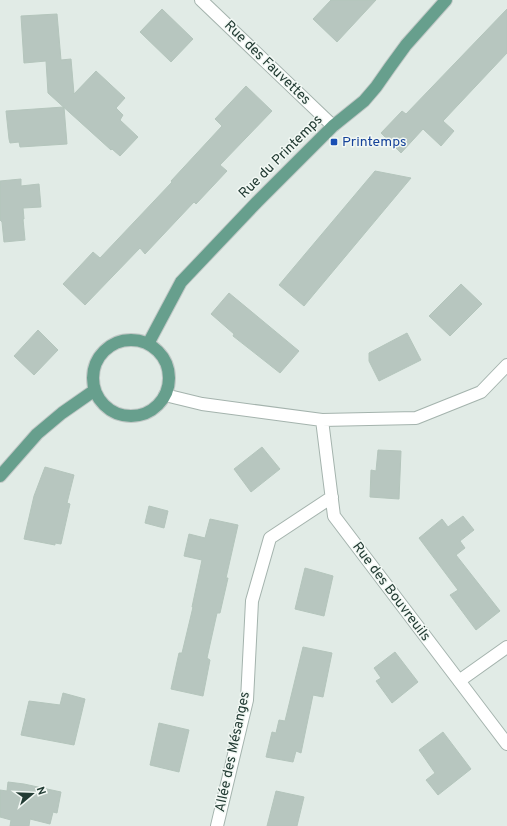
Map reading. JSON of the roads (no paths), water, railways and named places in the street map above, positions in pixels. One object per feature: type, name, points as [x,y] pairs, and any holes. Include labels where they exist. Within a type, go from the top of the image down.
[{"type":"main road","name":"Rue du Printemps","points":[[148,344],[181,282],[257,202],[333,126],[364,100],[376,87],[406,45],[446,0]]},
{"type":"main road","points":[[133,340],[148,344],[159,353],[167,366],[169,380],[165,395],[156,407],[143,414],[129,416],[110,410],[102,404],[95,390],[92,376],[96,361],[106,349],[118,342],[133,340]]},
{"type":"main road","points":[[0,476],[37,434],[62,413],[95,390]]},
{"type":"street","name":"Rue des Fauvettes","points":[[201,0],[333,126]]},
{"type":"street","points":[[165,395],[202,404],[322,420],[416,418],[481,392],[507,366]]},
{"type":"street","name":"Rue des Bouvreuils","points":[[322,420],[334,516],[507,744]]},
{"type":"street","name":"Allée des Mésanges","points":[[217,826],[247,700],[252,601],[270,538],[332,497]]},
{"type":"street","points":[[459,681],[507,647]]},
{"type":"place","name":"Printemps","points":[[334,142]]}]
